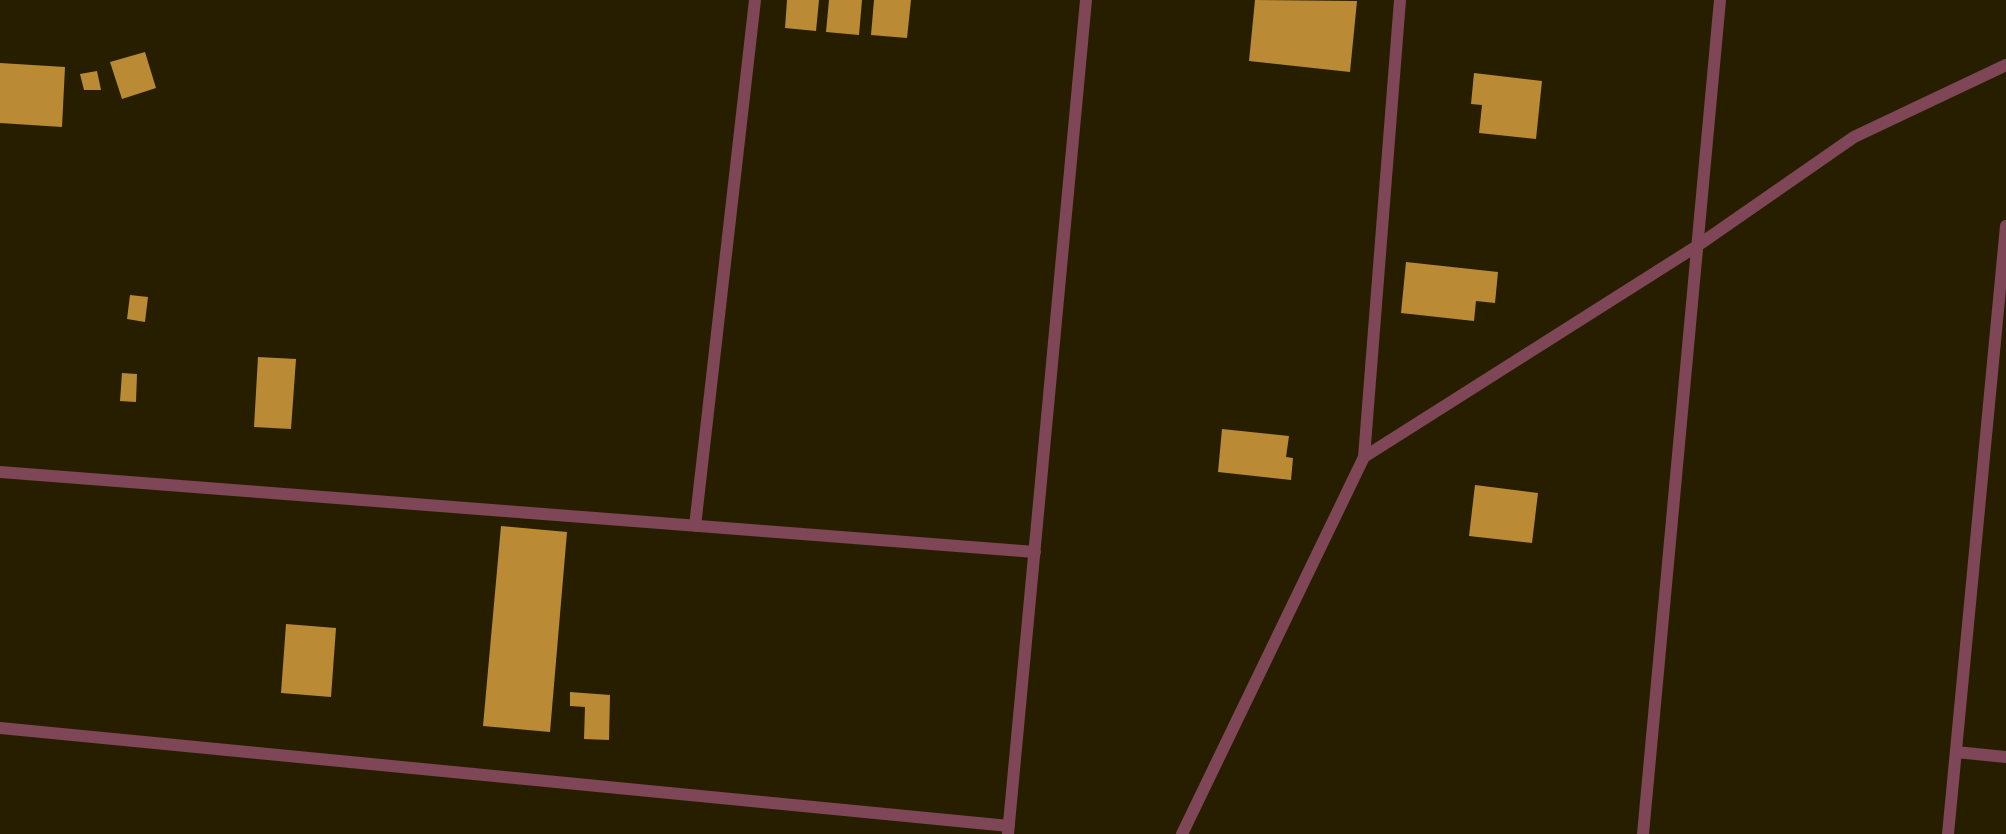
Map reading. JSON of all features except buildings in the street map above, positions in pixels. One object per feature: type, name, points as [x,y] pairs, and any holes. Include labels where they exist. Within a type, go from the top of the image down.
[{"type":"street","points":[[695,526],[755,0]]},
{"type":"street","points":[[0,728],[1009,830],[1086,0]]},
{"type":"street","points":[[1182,834],[1364,457],[1400,0]]},
{"type":"street","points":[[1642,834],[1720,0]]},
{"type":"street","points":[[1364,457],[1697,246],[1854,137],[2006,65]]},
{"type":"street","points":[[1948,834],[2006,226]]},
{"type":"street","points":[[0,472],[1035,552]]},
{"type":"street","points":[[1956,752],[2006,756]]}]
